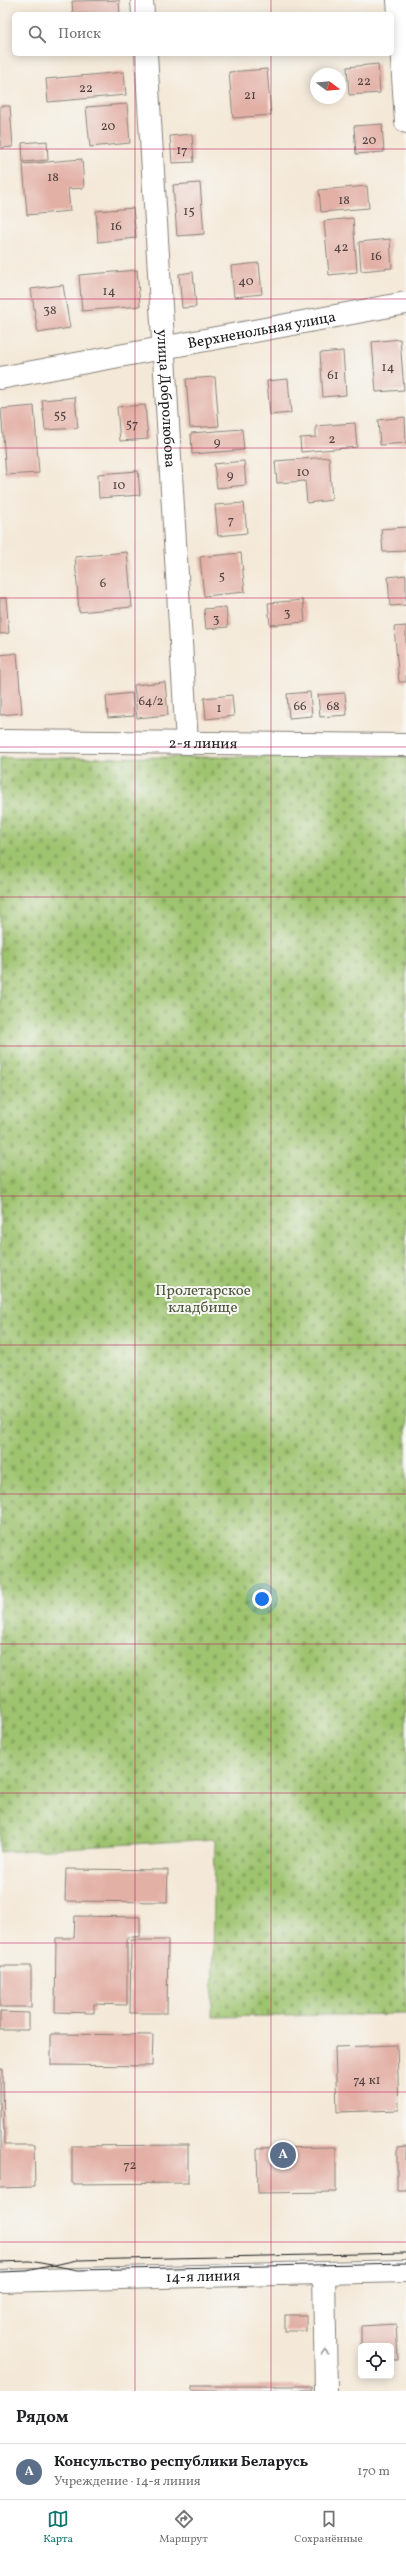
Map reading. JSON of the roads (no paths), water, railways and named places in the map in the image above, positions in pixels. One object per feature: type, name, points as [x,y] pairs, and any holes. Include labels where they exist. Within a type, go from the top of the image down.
[{"type":"street","points":[[142,0],[143,12]]},
{"type":"street","points":[[398,0],[406,122]]},
{"type":"street","name":"улица Добролюбова","points":[[146,56],[165,348],[187,743]]},
{"type":"street","name":"Верхненольная улица","points":[[0,378],[406,302]]},
{"type":"street","name":"2-я линия","points":[[0,741],[406,745]]},
{"type":"street","name":"14-я линия","points":[[0,2281],[406,2271]]},
{"type":"street","points":[[324,2273],[326,2391]]},
{"type":"tram line","points":[[0,2272],[27,2271],[77,2260],[406,2253]]},
{"type":"tram line","points":[[0,2262],[30,2261],[78,2270],[406,2263]]},
{"type":"place","name":"Консульство республики Беларусь","points":[[283,2155]]},
{"type":"park label","name":"Пролетарское кладбище","points":[[203,1298]]}]
